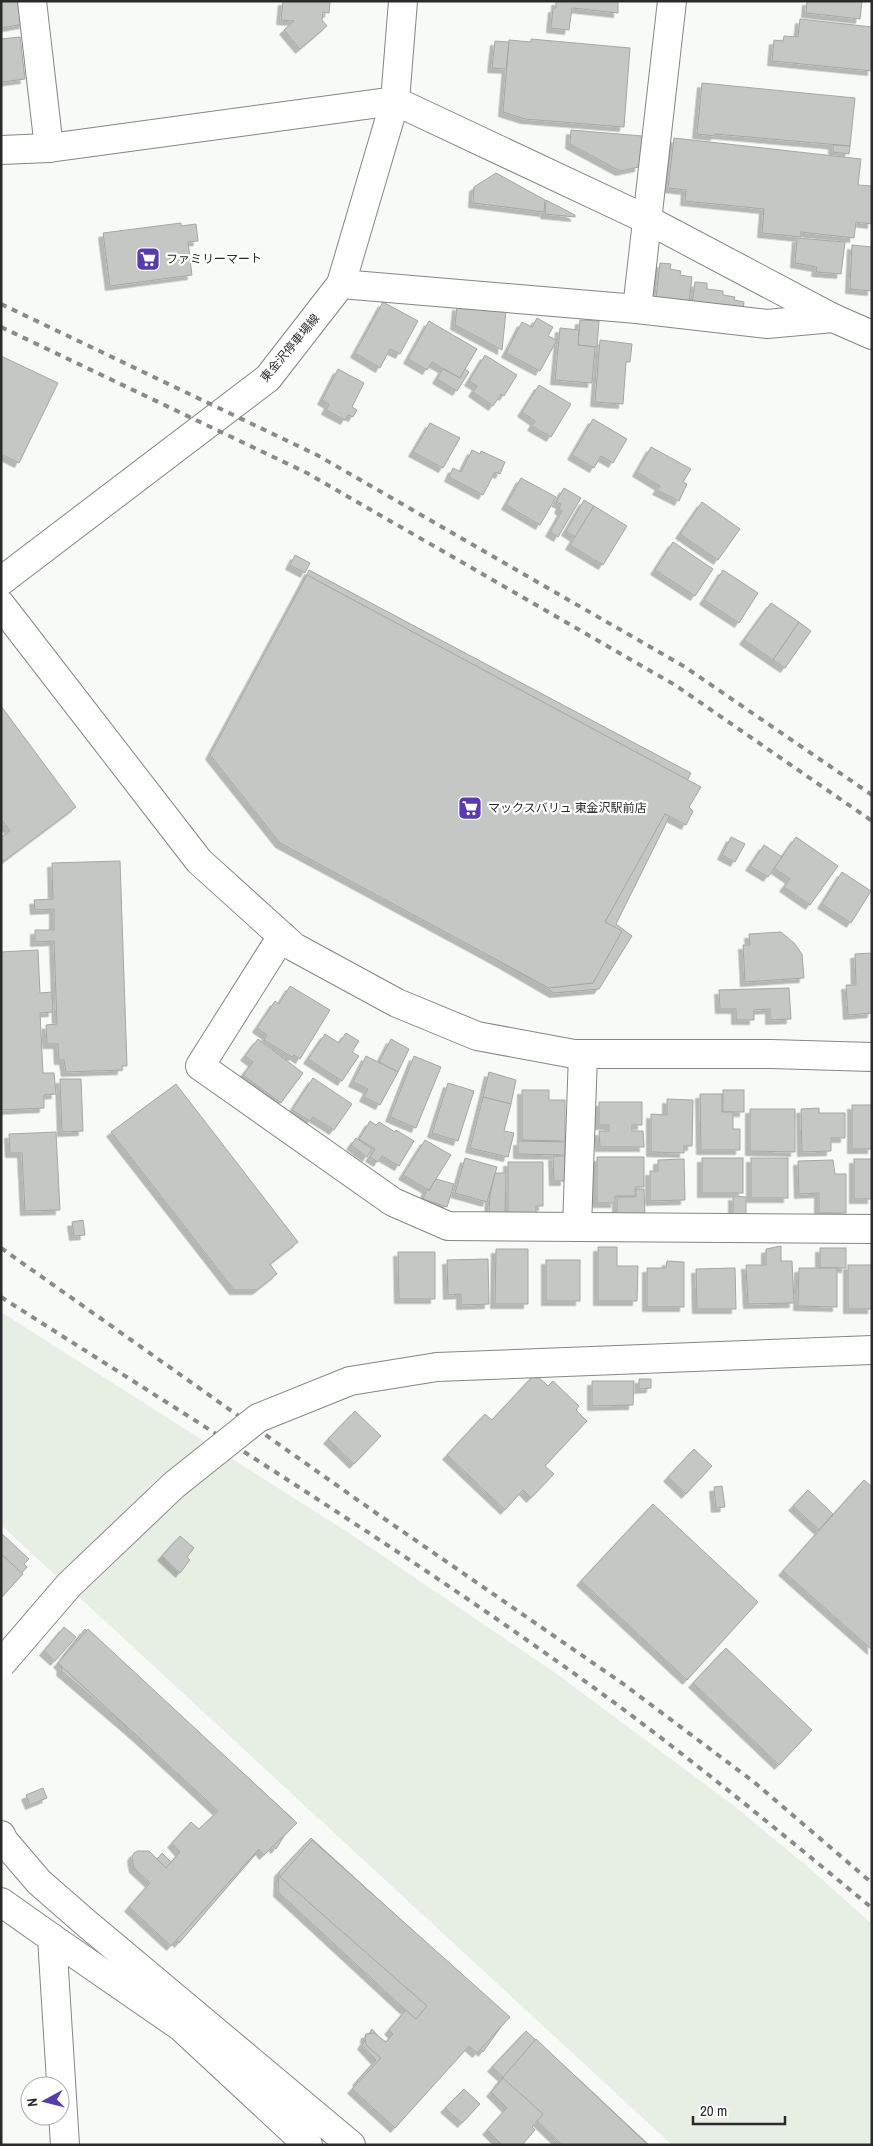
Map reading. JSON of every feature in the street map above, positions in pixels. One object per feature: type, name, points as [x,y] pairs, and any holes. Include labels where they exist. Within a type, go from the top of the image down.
[{"type":"street","points":[[32,1],[49,148]]},
{"type":"street","name":"東金沢停車場線","points":[[1,582],[268,378],[341,284],[395,102],[403,1]]},
{"type":"street","points":[[637,309],[672,1]]},
{"type":"street","points":[[1,150],[49,148],[395,102],[648,220],[833,318],[872,335]]},
{"type":"street","points":[[341,284],[637,309],[767,324],[833,318]]},
{"type":"street","points":[[1,605],[199,861],[294,947],[397,1003],[477,1036],[574,1054],[771,1054],[872,1057]]},
{"type":"street","points":[[282,936],[200,1066],[393,1202],[448,1226],[872,1230]]},
{"type":"street","points":[[577,1227],[583,1054]]},
{"type":"street","points":[[1,1664],[69,1585],[174,1485],[258,1418],[350,1380],[437,1367],[872,1350]]},
{"type":"street","points":[[1,1835],[39,1882],[351,2145]]},
{"type":"street","points":[[1,1902],[181,2027],[308,2145]]},
{"type":"street","points":[[52,1938],[65,2145]]},
{"type":"shaded area","points":[[1,1312],[349,1533],[554,1672],[733,1805],[808,1867],[872,1924],[872,2145],[672,2145],[1,1525]]},
{"type":"building","points":[[1,1],[21,1],[24,24],[1,28]]},
{"type":"building","points":[[283,1],[330,1],[329,13],[323,12],[322,20],[327,26],[300,49],[284,30],[294,21],[281,20]]},
{"type":"building","points":[[556,1],[621,1],[618,2],[618,13],[572,8],[569,30],[551,28],[553,8],[556,8]]},
{"type":"building","points":[[807,1],[862,1],[860,19],[806,13]]},
{"type":"building","points":[[800,19],[872,27],[872,71],[772,61],[774,40],[783,41],[784,36],[798,37]]},
{"type":"building","points":[[20,37],[25,79],[1,82],[1,39]]},
{"type":"building","points":[[531,39],[630,48],[624,127],[525,119],[503,112],[509,40],[531,42]]},
{"type":"building","points":[[495,41],[509,42],[506,69],[492,68]]},
{"type":"building","points":[[702,83],[855,98],[850,146],[697,134]]},
{"type":"building","points":[[571,130],[642,136],[639,167],[620,171],[570,144]]},
{"type":"building","points":[[674,138],[861,159],[858,185],[872,186],[872,224],[856,222],[854,238],[801,232],[801,237],[762,233],[764,209],[685,201],[686,190],[668,188]]},
{"type":"building","points":[[833,145],[850,146],[849,154],[833,152]]},
{"type":"building","points":[[496,173],[545,200],[544,212],[473,203],[474,187]]},
{"type":"building","points":[[546,200],[575,215],[575,217],[545,214]]},
{"type":"building","name":"ファミリーマート","points":[[181,223],[181,226],[196,224],[198,241],[188,242],[192,275],[110,286],[103,233]]},
{"type":"building","points":[[797,238],[845,242],[841,274],[816,272],[817,267],[795,263]]},
{"type":"building","points":[[852,245],[872,247],[872,291],[850,289]]},
{"type":"building","points":[[660,263],[671,264],[670,269],[681,271],[680,275],[692,277],[689,302],[656,298]]},
{"type":"building","points":[[695,282],[707,283],[707,289],[723,291],[723,295],[735,297],[734,300],[744,302],[743,310],[692,304]]},
{"type":"building","points":[[383,302],[418,321],[400,354],[390,349],[380,368],[355,353]]},
{"type":"building","points":[[457,306],[506,311],[502,350],[455,325]]},
{"type":"building","points":[[537,318],[553,327],[548,336],[557,340],[540,371],[506,353],[522,322],[532,327]]},
{"type":"building","points":[[580,320],[599,321],[597,347],[578,345]]},
{"type":"building","points":[[429,321],[477,349],[460,378],[432,362],[427,370],[408,359]]},
{"type":"building","points":[[560,328],[579,330],[578,345],[595,347],[592,383],[555,380]]},
{"type":"building","points":[[600,340],[632,344],[630,362],[626,362],[623,404],[595,402]]},
{"type":"building","points":[[485,355],[517,375],[504,396],[501,394],[493,406],[473,392],[477,386],[469,381]]},
{"type":"building","points":[[1,356],[58,383],[19,463],[1,454]]},
{"type":"building","points":[[338,369],[364,383],[352,407],[357,410],[353,417],[348,415],[345,420],[326,410],[329,404],[322,400]]},
{"type":"building","points":[[443,369],[460,378],[465,369],[469,372],[457,391],[437,379]]},
{"type":"building","points":[[539,385],[571,404],[551,437],[532,426],[535,421],[522,412]]},
{"type":"building","points":[[593,419],[627,439],[613,463],[601,456],[594,468],[572,455]]},
{"type":"building","points":[[430,423],[460,438],[443,468],[413,452]]},
{"type":"building","points":[[651,447],[691,469],[683,482],[687,484],[679,501],[657,490],[660,486],[637,472]]},
{"type":"building","points":[[472,450],[480,454],[481,451],[505,462],[500,474],[495,472],[483,495],[449,477],[453,468],[461,472]]},
{"type":"building","points":[[521,478],[556,497],[540,525],[506,505]]},
{"type":"building","points":[[564,488],[581,498],[558,537],[550,532],[562,511],[559,509],[561,504],[556,502]]},
{"type":"building","points":[[584,500],[594,506],[575,537],[566,531]]},
{"type":"building","points":[[702,502],[740,529],[718,560],[680,534]]},
{"type":"building","points":[[594,506],[627,526],[603,565],[570,545]]},
{"type":"building","points":[[673,542],[713,569],[695,596],[655,570]]},
{"type":"building","points":[[295,555],[310,563],[305,573],[290,565]]},
{"type":"building","name":"マックスバリュ 東金沢駅前店","points":[[309,570],[691,773],[616,924],[632,936],[599,989],[554,993],[294,842],[223,755]]},
{"type":"building","points":[[723,570],[758,593],[739,623],[704,600]]},
{"type":"building","name":"マックスバリュ 東金沢駅前店","points":[[307,575],[701,787],[689,807],[693,811],[686,825],[665,814],[605,922],[622,931],[593,983],[549,988],[280,843],[210,755]]},
{"type":"building","points":[[771,603],[799,622],[773,660],[744,640]]},
{"type":"building","points":[[799,622],[811,631],[785,668],[773,660]]},
{"type":"building","points":[[1,706],[76,807],[4,861],[1,858],[1,837],[10,831],[1,819]]},
{"type":"building","points":[[731,837],[745,844],[735,862],[722,855]]},
{"type":"building","points":[[796,837],[838,866],[810,905],[784,887],[790,879],[774,868]]},
{"type":"building","points":[[764,845],[782,857],[768,877],[750,866]]},
{"type":"building","points":[[120,861],[127,1066],[122,1066],[122,1070],[66,1072],[64,1060],[59,1060],[58,1044],[47,1044],[46,1025],[57,1024],[54,941],[35,942],[35,930],[54,930],[54,909],[35,910],[34,900],[53,899],[52,863]]},
{"type":"building","points":[[842,872],[871,891],[851,923],[822,904]]},
{"type":"building","points":[[781,932],[794,943],[802,954],[804,978],[745,982],[743,945],[750,945],[749,934]]},
{"type":"building","points":[[38,950],[40,993],[52,992],[53,1012],[40,1013],[43,1073],[54,1073],[56,1094],[44,1095],[44,1108],[1,1110],[1,952]]},
{"type":"building","points":[[872,953],[872,1013],[848,1015],[846,985],[856,985],[855,954]]},
{"type":"building","points":[[290,986],[330,1010],[300,1059],[294,1055],[292,1057],[264,1040],[267,1035],[257,1028],[275,1001],[279,1004]]},
{"type":"building","points":[[789,988],[791,1019],[770,1020],[770,1009],[754,1010],[754,1020],[736,1020],[736,1009],[720,1009],[719,990]]},
{"type":"building","points":[[346,1033],[359,1041],[352,1052],[359,1056],[342,1081],[308,1059],[325,1034],[339,1043]]},
{"type":"building","points":[[258,1039],[303,1073],[281,1103],[243,1075],[253,1062],[245,1056]]},
{"type":"building","points":[[391,1039],[409,1049],[398,1072],[379,1062]]},
{"type":"building","points":[[366,1056],[398,1072],[380,1105],[364,1097],[368,1089],[353,1082]]},
{"type":"building","points":[[414,1056],[441,1067],[416,1128],[390,1117]]},
{"type":"building","points":[[489,1072],[516,1080],[511,1104],[483,1097]]},
{"type":"building","points":[[313,1078],[352,1104],[334,1130],[313,1117],[310,1121],[292,1110]]},
{"type":"building","points":[[60,1079],[81,1079],[83,1131],[62,1132]]},
{"type":"building","points":[[448,1083],[474,1091],[458,1141],[432,1133]]},
{"type":"building","points":[[176,1084],[298,1242],[270,1264],[277,1274],[257,1290],[234,1290],[111,1132]]},
{"type":"building","points":[[522,1090],[549,1090],[549,1100],[565,1100],[565,1141],[522,1140]]},
{"type":"building","points":[[723,1090],[744,1090],[744,1112],[723,1112]]},
{"type":"building","points":[[700,1094],[722,1094],[722,1112],[733,1112],[733,1129],[740,1129],[740,1150],[701,1150]]},
{"type":"building","points":[[483,1097],[511,1104],[504,1131],[514,1133],[508,1157],[470,1148]]},
{"type":"building","points":[[667,1099],[693,1100],[692,1146],[684,1146],[684,1153],[651,1152],[651,1114],[667,1115]]},
{"type":"building","points":[[599,1102],[642,1102],[642,1125],[632,1125],[632,1131],[643,1131],[644,1147],[600,1147],[599,1131],[609,1131],[609,1125],[599,1125]]},
{"type":"building","points":[[852,1105],[872,1105],[872,1149],[852,1149]]},
{"type":"building","points":[[819,1108],[819,1113],[845,1113],[845,1138],[831,1138],[831,1151],[802,1152],[801,1109]]},
{"type":"building","points":[[750,1109],[795,1109],[795,1152],[750,1151]]},
{"type":"building","points":[[370,1121],[376,1125],[379,1122],[414,1141],[399,1166],[382,1156],[378,1162],[370,1157],[375,1149],[359,1139]]},
{"type":"building","points":[[56,1132],[60,1210],[25,1211],[22,1153],[10,1153],[9,1134]]},
{"type":"building","points":[[356,1138],[372,1149],[367,1157],[351,1145]]},
{"type":"building","points":[[425,1140],[451,1155],[429,1190],[403,1175]]},
{"type":"building","points":[[518,1141],[565,1142],[565,1155],[518,1154]]},
{"type":"building","points":[[553,1156],[565,1156],[565,1181],[554,1181]]},
{"type":"building","points":[[597,1157],[644,1157],[644,1187],[635,1187],[635,1196],[615,1196],[615,1203],[597,1203]]},
{"type":"building","points":[[465,1158],[497,1167],[487,1202],[455,1193]]},
{"type":"building","points":[[702,1158],[743,1158],[743,1193],[702,1193]]},
{"type":"building","points":[[751,1158],[788,1158],[788,1198],[751,1198]]},
{"type":"building","points":[[684,1159],[685,1200],[650,1201],[650,1171],[658,1171],[658,1160]]},
{"type":"building","points":[[854,1159],[872,1159],[872,1199],[854,1199]]},
{"type":"building","points":[[833,1160],[835,1174],[846,1174],[846,1213],[819,1213],[819,1193],[799,1194],[798,1161]]},
{"type":"building","points":[[508,1162],[543,1162],[543,1206],[536,1206],[536,1213],[508,1213]]},
{"type":"building","points":[[495,1173],[506,1173],[505,1214],[489,1214],[490,1195]]},
{"type":"building","points":[[436,1179],[454,1184],[447,1207],[423,1199],[427,1189],[429,1191]]},
{"type":"building","points":[[636,1189],[644,1189],[645,1215],[617,1216],[617,1197],[636,1197]]},
{"type":"building","points":[[733,1196],[746,1197],[746,1216],[733,1216]]},
{"type":"building","points":[[83,1220],[85,1235],[74,1236],[72,1222]]},
{"type":"building","points":[[781,1246],[781,1261],[792,1261],[794,1303],[748,1304],[746,1265],[766,1265],[766,1249]]},
{"type":"building","points":[[598,1247],[617,1247],[617,1266],[638,1266],[637,1301],[598,1301]]},
{"type":"building","points":[[820,1248],[846,1248],[846,1268],[820,1268]]},
{"type":"building","points":[[496,1249],[528,1249],[528,1304],[495,1304]]},
{"type":"building","points":[[398,1252],[435,1252],[435,1299],[399,1299]]},
{"type":"building","points":[[488,1259],[489,1304],[461,1305],[461,1294],[448,1295],[447,1260]]},
{"type":"building","points":[[546,1260],[580,1260],[580,1301],[546,1301]]},
{"type":"building","points":[[667,1261],[684,1262],[684,1307],[647,1307],[647,1268],[666,1268]]},
{"type":"building","points":[[848,1265],[872,1265],[872,1309],[848,1309]]},
{"type":"building","points":[[735,1268],[736,1309],[697,1309],[696,1269]]},
{"type":"building","points":[[799,1268],[837,1268],[837,1307],[798,1306]]},
{"type":"building","points":[[535,1374],[548,1386],[553,1381],[579,1406],[576,1410],[587,1421],[545,1466],[554,1474],[531,1498],[523,1490],[505,1510],[447,1455],[485,1414],[492,1420]]},
{"type":"building","points":[[639,1379],[651,1379],[651,1388],[639,1389]]},
{"type":"building","points":[[592,1381],[634,1381],[633,1405],[592,1406]]},
{"type":"building","points":[[355,1411],[381,1436],[354,1464],[328,1439]]},
{"type":"building","points":[[694,1449],[712,1466],[686,1494],[668,1477]]},
{"type":"building","points":[[864,1480],[872,1487],[872,1650],[783,1571]]},
{"type":"building","points":[[722,1486],[725,1507],[716,1508],[714,1487]]},
{"type":"building","points":[[808,1490],[833,1514],[819,1530],[793,1506]]},
{"type":"building","points":[[653,1504],[758,1602],[687,1680],[581,1581]]},
{"type":"building","points":[[1,1533],[29,1559],[24,1564],[27,1567],[4,1593],[1,1591]]},
{"type":"building","points":[[180,1536],[194,1548],[187,1557],[190,1560],[180,1573],[162,1556]]},
{"type":"building","points":[[1,1554],[23,1574],[1,1598]]},
{"type":"building","points":[[64,1627],[76,1637],[55,1661],[44,1651]]},
{"type":"building","points":[[85,1629],[294,1820],[276,1849],[267,1841],[179,1943],[146,1906],[169,1882],[152,1866],[162,1853],[175,1866],[229,1815],[61,1671],[64,1655]]},
{"type":"building","points":[[88,1629],[297,1823],[264,1855],[259,1849],[171,1946],[129,1907],[150,1883],[134,1868],[132,1857],[138,1851],[149,1851],[166,1868],[180,1852],[172,1843],[191,1822],[199,1829],[218,1811],[58,1663]]},
{"type":"building","points":[[726,1648],[812,1730],[779,1765],[693,1683]]},
{"type":"building","points":[[43,1788],[47,1798],[30,1805],[26,1795]]},
{"type":"building","points":[[311,1838],[508,2017],[483,2052],[472,2042],[397,2122],[357,2081],[376,2060],[362,2045],[372,2029],[388,2047],[413,2017],[278,1892],[279,1872]]},
{"type":"building","points":[[312,1840],[510,2017],[477,2053],[469,2046],[395,2128],[352,2089],[381,2058],[366,2045],[365,2037],[366,2034],[374,2033],[386,2042],[393,2034],[389,2030],[406,2010],[416,2019],[427,2006],[280,1877]]},
{"type":"building","points":[[526,2031],[649,2145],[577,2145],[492,2067]]},
{"type":"building","points":[[536,2039],[648,2145],[562,2145],[498,2083]]},
{"type":"building","points":[[503,2078],[543,2114],[532,2127],[535,2130],[522,2145],[502,2145],[487,2130],[507,2108],[491,2092]]},
{"type":"building","points":[[464,2089],[480,2104],[462,2123],[445,2108]]},
{"type":"railway","points":[[1,304],[317,455],[685,667],[872,795]]},
{"type":"railway","points":[[1,327],[307,473],[675,685],[872,821]]},
{"type":"railway","points":[[1,1248],[376,1513],[622,1683],[754,1782],[872,1883]]},
{"type":"railway","points":[[1,1297],[308,1493],[534,1645],[675,1749],[872,1908]]},
{"type":"place","name":"ファミリーマート","points":[[148,259]]},
{"type":"place","name":"マックスバリュ 東金沢駅前店","points":[[470,808]]}]
